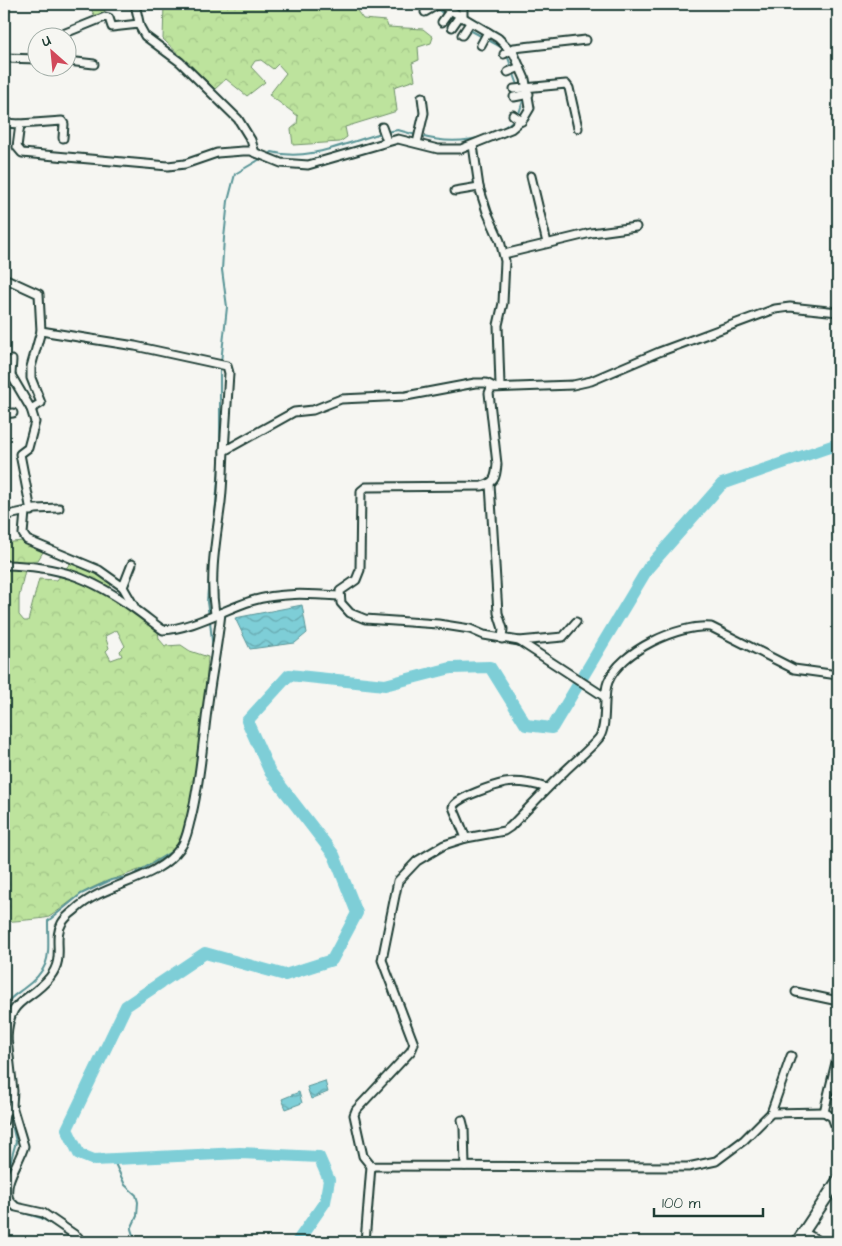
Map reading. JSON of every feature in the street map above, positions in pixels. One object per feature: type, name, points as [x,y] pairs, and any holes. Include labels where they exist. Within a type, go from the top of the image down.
[{"type":"main road","points":[[796,1242],[838,1180]]},
{"type":"street","points":[[4,12],[6,4]]},
{"type":"street","points":[[135,4],[145,36],[180,62],[238,119],[257,154]]},
{"type":"street","points":[[457,22],[463,4]]},
{"type":"street","points":[[427,12],[438,5],[445,17],[457,22],[484,39],[511,49],[586,40]]},
{"type":"street","points":[[78,28],[105,17],[109,18],[112,27],[140,24]]},
{"type":"street","points":[[504,54],[511,49]]},
{"type":"street","points":[[20,124],[17,147],[22,153],[168,166],[185,164],[216,153],[257,154],[270,160],[308,165],[343,156],[384,134],[405,139],[418,138],[448,151],[473,145],[485,135],[500,129],[530,108],[520,92],[513,70],[511,49]]},
{"type":"street","points":[[4,58],[28,59]]},
{"type":"street","points":[[78,62],[94,64]]},
{"type":"street","points":[[520,92],[568,85],[578,128]]},
{"type":"street","points":[[418,138],[424,113],[422,97]]},
{"type":"street","points":[[4,123],[20,124],[62,121],[64,124],[63,138]]},
{"type":"street","points":[[473,145],[479,187],[504,254],[503,303],[498,325],[497,387]]},
{"type":"street","points":[[530,176],[547,243]]},
{"type":"street","points":[[455,191],[479,187]]},
{"type":"street","points":[[504,254],[591,233],[636,228]]},
{"type":"street","points":[[4,278],[39,294],[41,331],[31,367],[31,378],[41,403],[31,409]]},
{"type":"street","points":[[224,451],[294,412],[313,410],[341,399],[406,396],[475,383],[486,383],[497,387],[573,385],[591,381],[659,352],[775,309],[790,307],[838,312]]},
{"type":"street","points":[[4,1121],[14,1092],[5,1038],[8,1020],[13,1008],[21,1000],[39,989],[52,975],[60,958],[58,937],[62,922],[93,895],[154,870],[180,847],[183,842],[196,796],[209,694],[217,657],[216,614],[211,590],[212,565],[221,500],[229,373],[227,366],[135,346],[41,331]]},
{"type":"street","points":[[12,360],[11,375],[31,409],[34,424],[28,448],[20,454],[28,512],[23,534],[27,540],[99,570],[123,587],[135,609]]},
{"type":"street","points":[[497,387],[489,393],[496,476],[490,484],[482,486],[363,489],[361,495],[360,570],[356,580],[340,591],[341,603],[350,613],[365,619],[470,629],[484,635],[519,642],[563,637],[576,622]]},
{"type":"street","points":[[4,414],[13,413]]},
{"type":"street","points":[[490,484],[498,613],[503,629],[502,639]]},
{"type":"street","points":[[4,516],[59,508]]},
{"type":"street","points":[[123,587],[132,564]]},
{"type":"street","points":[[4,565],[36,566],[69,573],[92,582],[135,609],[163,630],[181,627],[253,600],[286,594],[339,596]]},
{"type":"street","points":[[365,1242],[370,1166],[361,1150],[355,1120],[356,1110],[411,1051],[414,1044],[382,960],[398,880],[417,861],[444,846],[466,838],[507,829],[601,735],[608,682],[614,670],[622,662],[656,640],[683,629],[711,627],[794,669],[838,675]]},
{"type":"street","points":[[519,642],[605,697]]},
{"type":"street","points":[[466,838],[453,807],[458,799],[505,783],[534,784],[547,788]]},
{"type":"street","points":[[796,992],[838,1001]]},
{"type":"street","points":[[824,1112],[838,1054]]},
{"type":"street","points":[[370,1166],[688,1167],[711,1164],[744,1140],[771,1113],[791,1056]]},
{"type":"street","points":[[10,1108],[24,1146],[10,1181],[7,1201],[16,1207],[43,1213],[78,1237]]},
{"type":"street","points":[[771,1113],[824,1112],[832,1117],[838,1133]]},
{"type":"street","points":[[462,1120],[465,1166]]},
{"type":"street","points":[[803,1232],[820,1241],[838,1241]]},
{"type":"green space","points":[[88,4],[103,4],[105,12],[95,16]]},
{"type":"green space","points":[[164,4],[352,4],[363,19],[386,21],[388,27],[423,29],[433,37],[431,43],[418,47],[419,60],[412,63],[415,80],[394,87],[397,111],[345,127],[347,137],[340,142],[293,145],[291,129],[297,124],[298,116],[269,95],[286,73],[278,64],[273,69],[261,60],[255,61],[251,67],[265,82],[247,96],[226,79],[215,89],[163,39]]},
{"type":"green space","points":[[22,541],[43,552],[38,560],[27,561],[19,597],[19,615],[24,621],[28,621],[39,579],[57,580],[71,562],[99,572],[112,581],[108,594],[158,630],[159,639],[165,646],[181,645],[190,651],[208,657],[202,726],[194,785],[183,832],[176,846],[160,860],[89,889],[49,917],[4,922],[4,543]],"holes":[[[117,630],[125,646],[120,651],[122,656],[111,660],[106,651],[109,648],[105,636]]]},
{"type":"water","points":[[302,605],[307,633],[295,643],[250,649],[235,618]]},
{"type":"water","points":[[325,1081],[328,1092],[311,1099],[307,1087]]},
{"type":"water","points":[[299,1092],[302,1103],[286,1109],[282,1099]]},
{"type":"waterway","points":[[431,4],[445,15]]},
{"type":"waterway","points":[[468,29],[501,47],[504,51]]},
{"type":"waterway","points":[[507,55],[518,85]]},
{"type":"waterway","points":[[518,116],[523,101],[522,97]]},
{"type":"waterway","points":[[420,136],[432,139],[470,140],[494,133],[515,119]]},
{"type":"waterway","points":[[386,132],[398,130],[416,135]]},
{"type":"waterway","points":[[268,155],[272,152],[299,155],[313,153],[382,133]]},
{"type":"waterway","points":[[221,362],[227,307],[222,270],[228,201],[235,174],[262,158]]},
{"type":"waterway","points":[[213,539],[220,455],[220,367]]},
{"type":"waterway","points":[[297,1242],[325,1202],[329,1180],[319,1157],[240,1153],[94,1160],[79,1154],[67,1129],[126,1006],[205,953],[285,975],[332,960],[357,913],[334,855],[270,772],[247,721],[289,675],[385,685],[451,668],[490,667],[526,725],[552,728],[648,568],[722,484],[838,444]]},
{"type":"waterway","points":[[209,576],[207,602],[209,616]]},
{"type":"waterway","points":[[210,621],[213,651]]},
{"type":"waterway","points":[[4,1008],[10,1000],[40,974],[44,967],[48,952],[48,921],[81,894],[111,880],[131,876],[174,850]]},
{"type":"waterway","points":[[4,1059],[7,1107]]},
{"type":"waterway","points":[[4,1184],[16,1142],[9,1112]]},
{"type":"waterway","points":[[113,1159],[125,1185],[136,1195],[138,1202],[137,1216],[131,1229],[133,1235],[140,1242]]},
{"type":"waterway","points":[[6,1204],[13,1210],[41,1218],[62,1230]]}]
